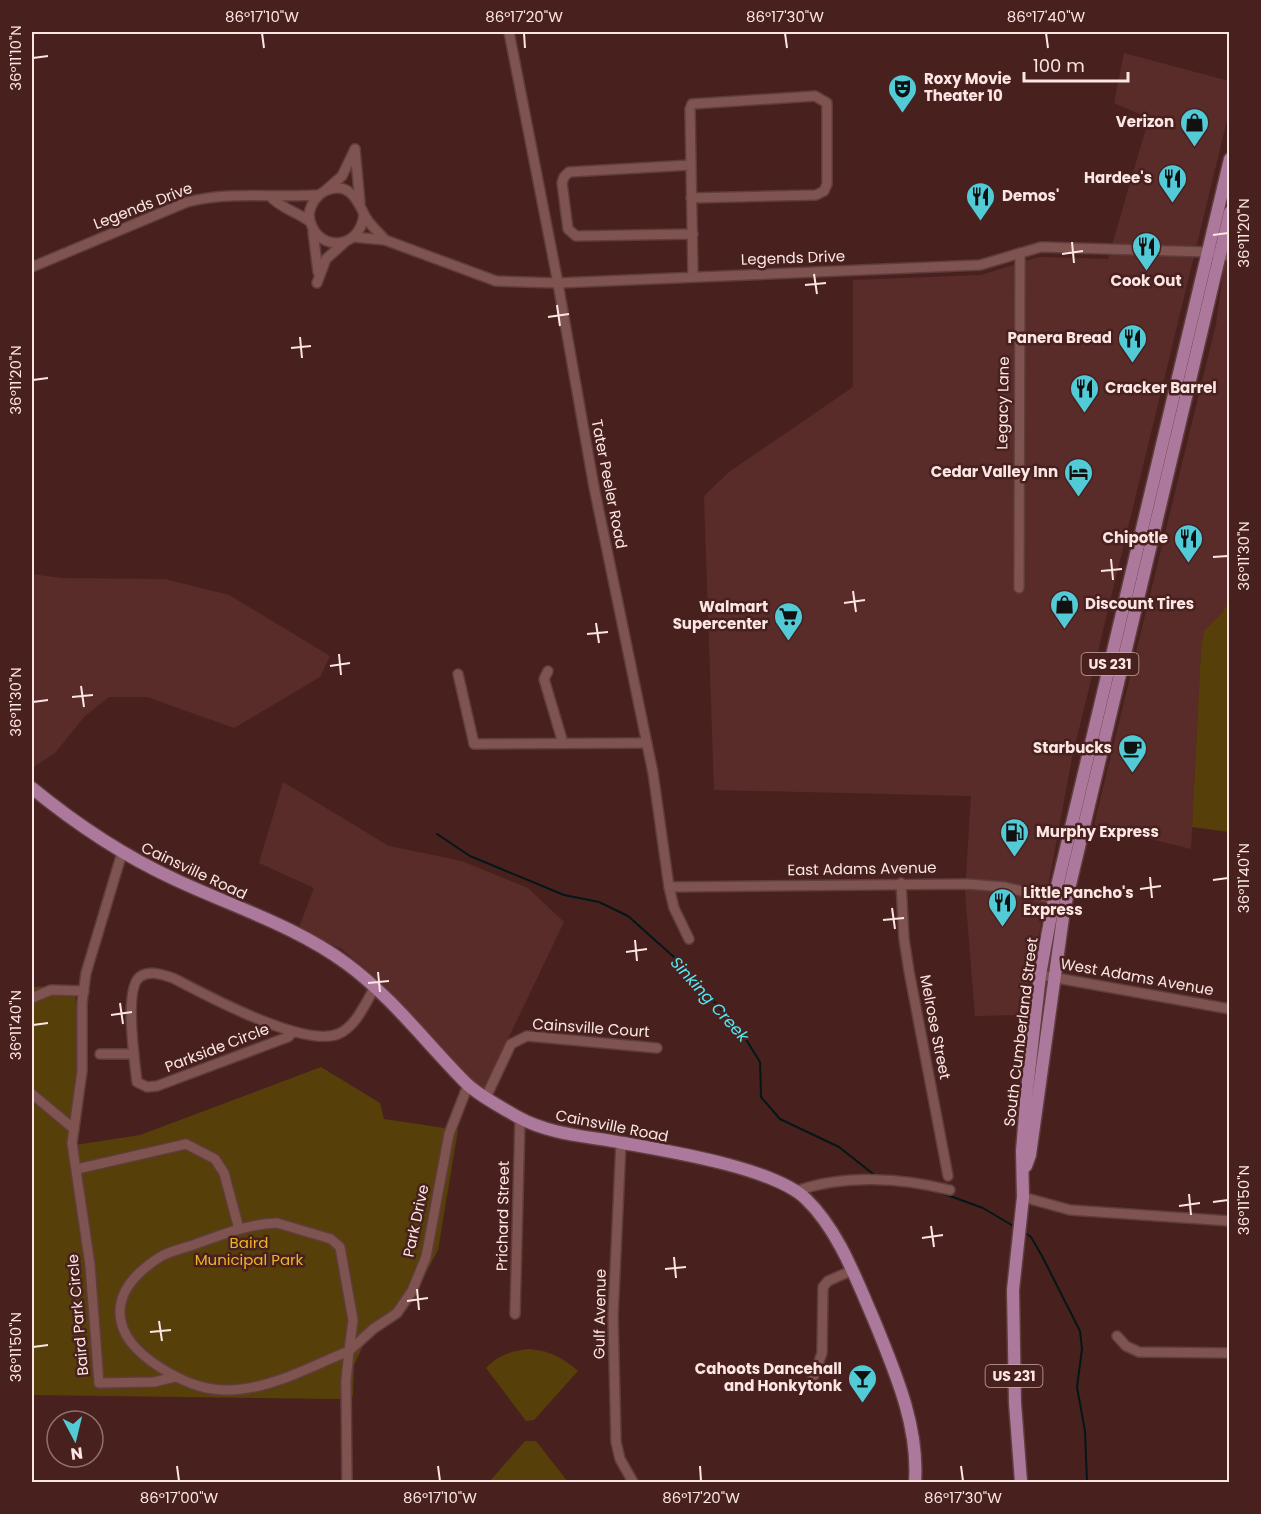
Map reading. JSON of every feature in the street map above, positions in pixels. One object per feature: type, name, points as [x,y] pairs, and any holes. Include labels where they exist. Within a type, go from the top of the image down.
[{"type":"main road","name":"South Cumberland Street","points":[[1047,977],[1219,254],[1230,159]]},
{"type":"main road","name":"South Cumberland Street","points":[[1021,1482],[1012,1326],[1015,1269],[1024,1173],[1022,1151],[1025,1111],[1047,977],[1054,899],[1230,212]]},
{"type":"main road","name":"Cainsville Road","points":[[32,788],[68,817],[122,853],[301,936],[347,963],[375,987],[468,1085],[520,1118],[565,1134],[621,1142],[746,1170],[796,1191],[819,1212],[853,1270],[904,1401],[914,1438],[915,1482]]},
{"type":"street","name":"Tater Peeler Road","points":[[510,32],[594,487],[659,808],[669,886],[674,908],[690,939]]},
{"type":"street","points":[[692,198],[816,195],[824,191],[827,184],[827,103],[815,96],[699,101],[693,104],[690,108],[693,277]]},
{"type":"street","points":[[364,214],[363,223],[349,239],[328,256],[318,279],[310,207],[342,176],[355,149],[360,203],[364,214],[388,241]]},
{"type":"street","points":[[691,165],[569,172],[562,183],[568,229],[576,236],[693,234]]},
{"type":"street","name":"Legends Drive","points":[[32,267],[187,202],[226,195],[270,196],[279,193],[322,193],[343,189],[351,193],[360,203]]},
{"type":"street","name":"Legends Drive","points":[[270,196],[276,203],[295,211],[327,242],[349,239],[388,241],[496,281],[558,283],[980,265],[1041,247],[1219,254]]},
{"type":"street","points":[[544,208],[565,204]]},
{"type":"street","name":"Legacy Lane","points":[[1018,588],[1020,253]]},
{"type":"street","points":[[548,671],[544,679],[563,743]]},
{"type":"street","points":[[458,674],[474,744],[646,743]]},
{"type":"street","name":"Baird Park Circle","points":[[122,853],[86,973],[82,1071],[72,1143],[90,1265],[99,1383],[154,1383],[175,1377]]},
{"type":"street","name":"East Adams Avenue","points":[[669,886],[901,883],[991,885],[1054,899]]},
{"type":"street","name":"Melrose Street","points":[[901,883],[904,939],[909,972],[948,1176]]},
{"type":"street","name":"Parkside Circle","points":[[292,1033],[288,1037],[157,1086],[147,1087],[137,1082],[134,1054],[133,985],[141,976],[155,973],[173,978],[292,1033],[338,1034],[351,1025],[375,987]]},
{"type":"street","name":"West Adams Avenue","points":[[1047,977],[1230,1009]]},
{"type":"street","points":[[32,998],[51,990],[84,991]]},
{"type":"street","name":"Cainsville Court","points":[[486,1097],[511,1044],[527,1036],[657,1048]]},
{"type":"street","points":[[100,1054],[134,1054]]},
{"type":"street","name":"Park Drive","points":[[349,1351],[373,1329],[397,1313],[412,1292],[426,1257],[449,1134],[468,1085]]},
{"type":"street","points":[[32,1094],[74,1129]]},
{"type":"street","name":"Prichard Street","points":[[515,1314],[520,1118]]},
{"type":"street","name":"Gulf Avenue","points":[[621,1142],[613,1316],[616,1442],[620,1459],[633,1482]]},
{"type":"street","points":[[77,1169],[186,1144],[214,1159],[224,1173],[239,1229]]},
{"type":"street","points":[[796,1191],[818,1183],[855,1181],[921,1183],[950,1190]]},
{"type":"street","points":[[1022,1203],[1044,1204],[1091,1212],[1230,1221]]},
{"type":"street","points":[[347,1482],[346,1381],[353,1320],[340,1246],[331,1239],[277,1223],[239,1229],[161,1256],[135,1279],[122,1296],[118,1307],[120,1321],[130,1344],[149,1361],[175,1377],[203,1389],[245,1389],[349,1351]]},
{"type":"street","points":[[810,1386],[822,1353],[824,1287],[828,1281],[853,1270]]},
{"type":"street","points":[[1117,1336],[1126,1346],[1139,1352],[1230,1353]]},
{"type":"shaded area","points":[[1124,53],[1229,81],[1229,112],[1072,758],[1024,1015],[975,1016],[965,892],[971,796],[714,790],[704,496],[729,472],[853,387],[853,280],[981,275],[1039,257],[1108,259],[1149,118],[1114,103]]},
{"type":"shaded area","points":[[1225,259],[1229,259],[1229,599],[1223,612],[1204,631],[1201,649],[1191,849],[1094,825],[1216,324]]},
{"type":"shaded area","points":[[32,574],[61,578],[165,579],[229,595],[330,656],[320,677],[234,728],[147,697],[109,697],[84,717],[55,753],[32,768]]},
{"type":"shaded area","points":[[283,782],[389,846],[462,861],[528,888],[564,922],[483,1091],[380,981],[342,949],[298,930],[314,888],[259,863]]},
{"type":"green space","points":[[1229,599],[1230,832],[1192,827],[1201,649],[1204,631],[1223,612]]},
{"type":"green space","name":"Baird Municipal Park","points":[[75,985],[78,1057],[69,1146],[140,1135],[321,1067],[380,1103],[384,1119],[458,1130],[438,1250],[410,1303],[363,1346],[354,1365],[353,1396],[339,1399],[32,1395],[32,987]]},
{"type":"green space","points":[[529,1349],[555,1356],[578,1371],[534,1420],[526,1421],[486,1368],[505,1354]]},
{"type":"green space","points":[[525,1441],[536,1441],[568,1482],[489,1482]]},
{"type":"waterway","name":"Sinking Creek","points":[[437,834],[470,856],[564,895],[599,902],[628,916],[675,958],[742,1033],[760,1062],[761,1097],[780,1119],[839,1147],[877,1177]]},
{"type":"waterway","name":"Sinking Creek","points":[[892,1184],[904,1186]]},
{"type":"waterway","name":"Sinking Creek","points":[[939,1192],[983,1208],[1015,1227]]},
{"type":"waterway","name":"Sinking Creek","points":[[1025,1233],[1031,1237],[1042,1256],[1080,1331],[1082,1349],[1077,1387],[1085,1431],[1087,1482]]},
{"type":"place","name":"Roxy Movie Theater 10","points":[[903,114]]},
{"type":"place","name":"Verizon","points":[[1195,148]]},
{"type":"place","name":"Hardee's","points":[[1173,204]]},
{"type":"place","name":"Demos'","points":[[981,222]]},
{"type":"place","name":"Cook Out","points":[[1146,272]]},
{"type":"place","name":"Panera Bread","points":[[1133,364]]},
{"type":"place","name":"Cracker Barrel","points":[[1084,414]]},
{"type":"place","name":"Cedar Valley Inn","points":[[1079,498]]},
{"type":"place","name":"Chipotle","points":[[1189,564]]},
{"type":"place","name":"Discount Tires","points":[[1064,630]]},
{"type":"place","name":"Walmart Supercenter","points":[[789,642]]},
{"type":"place","name":"Starbucks","points":[[1133,774]]},
{"type":"place","name":"Murphy Express","points":[[1015,858]]},
{"type":"place","name":"Little Pancho's Express","points":[[1002,928]]},
{"type":"place","name":"Cahoots Dancehall and Honkytonk","points":[[863,1404]]}]
